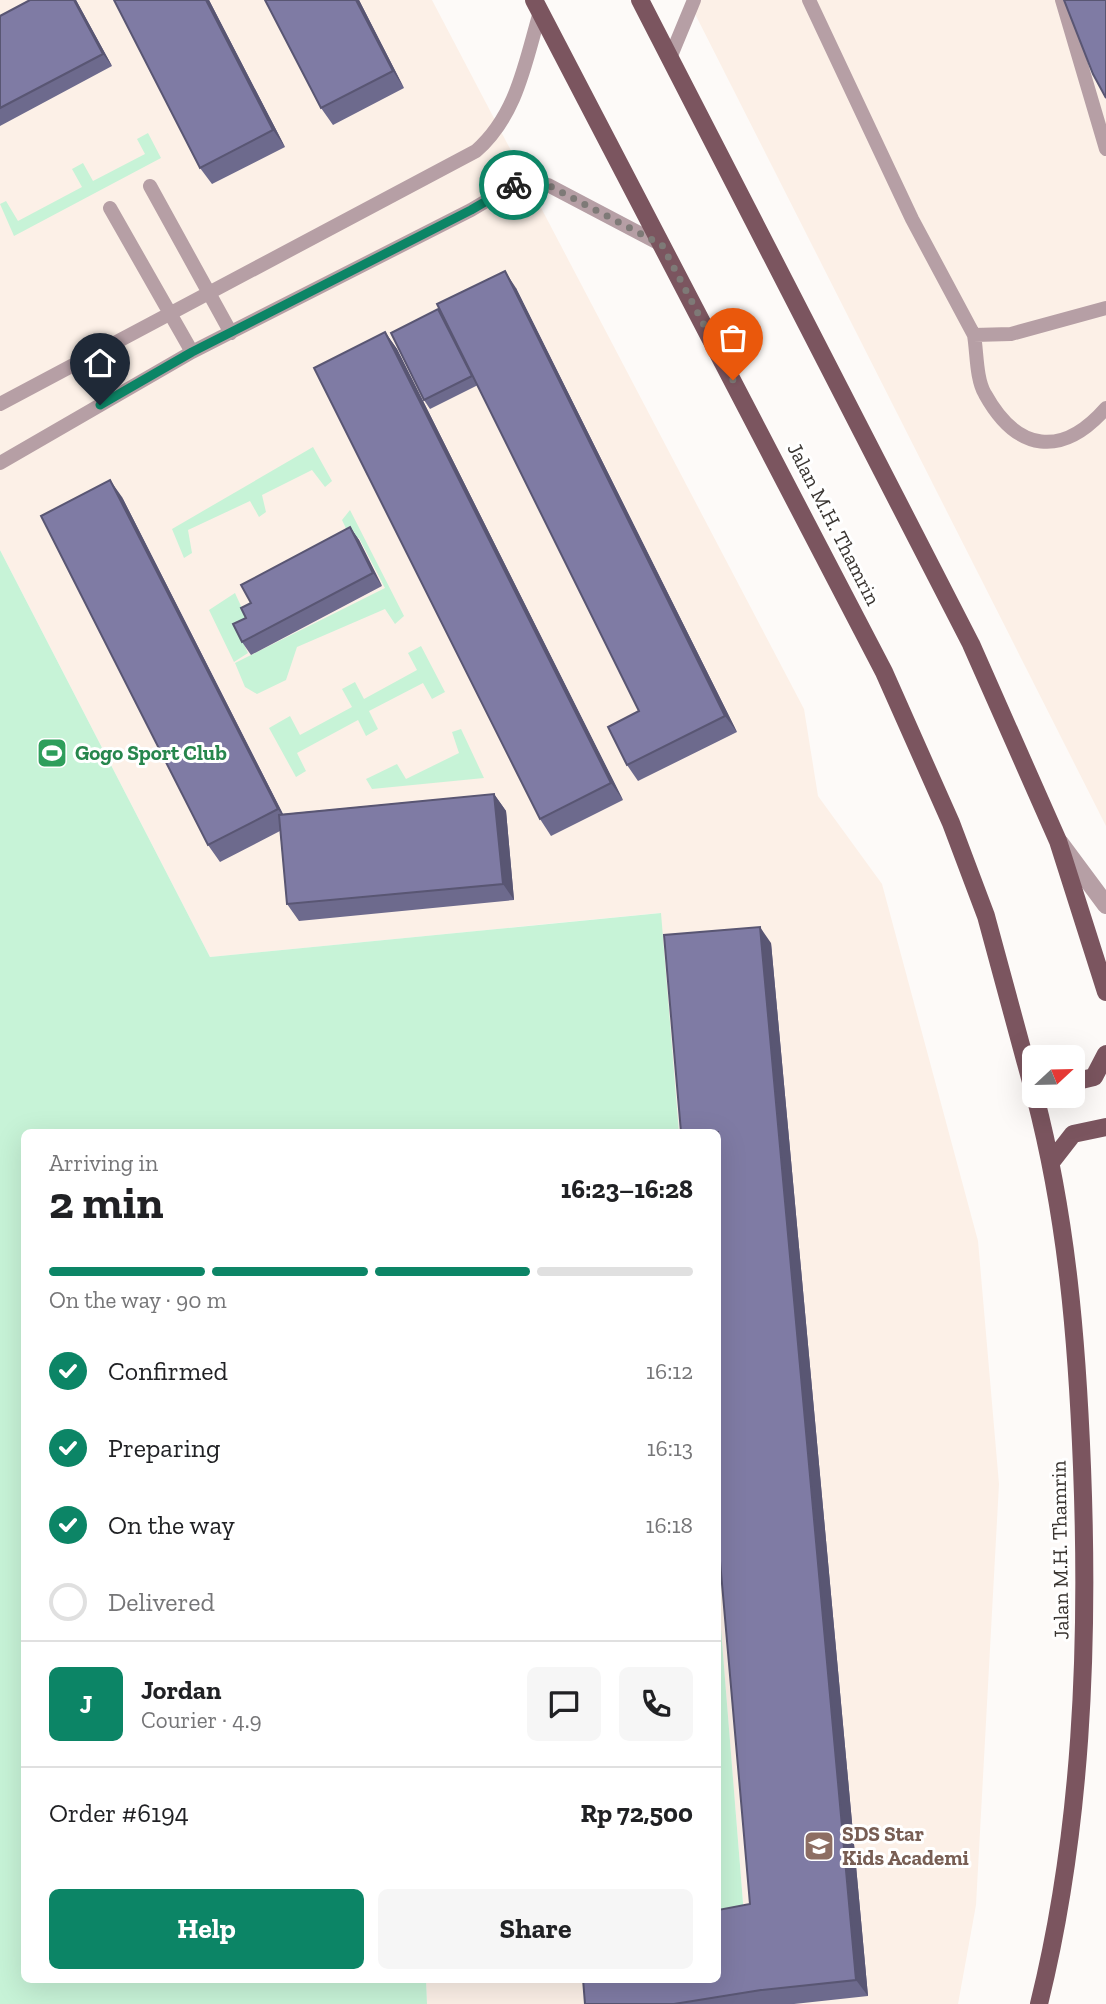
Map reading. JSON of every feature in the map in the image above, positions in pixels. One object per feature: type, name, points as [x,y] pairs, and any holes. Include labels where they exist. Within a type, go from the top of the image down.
[{"type":"main road","points":[[640,0],[971,644],[1058,841],[1106,992]]},
{"type":"main road","name":"Jalan M.H. Thamrin","points":[[537,6],[890,685],[951,822],[986,916],[1023,1045]]},
{"type":"main road","points":[[1085,1079],[1094,1077],[1106,1054]]},
{"type":"main road","name":"Jalan M.H. Thamrin","points":[[1039,1108],[1052,1161],[1072,1291],[1087,1575],[1080,1734],[1056,1936],[1039,2004]]},
{"type":"main road","points":[[1052,1161],[1073,1134],[1106,1127]]},
{"type":"street","points":[[1058,841],[1106,905]]},
{"type":"lane","points":[[670,58],[694,0]]},
{"type":"lane","points":[[808,0],[912,219],[974,335],[983,392],[1019,435],[1045,444],[1062,439],[1094,422],[1106,408]]},
{"type":"lane","points":[[1062,0],[1106,149]]},
{"type":"lane","points":[[0,404],[476,151],[496,134],[512,107],[537,6]]},
{"type":"lane","points":[[0,463],[192,352],[513,185],[548,185],[662,245]]},
{"type":"lane","points":[[150,186],[231,333]]},
{"type":"lane","points":[[110,208],[192,352]]},
{"type":"lane","points":[[974,335],[1024,331],[1106,308]]},
{"type":"shaded area","points":[[0,0],[432,0],[804,709],[818,796],[882,884],[978,1241],[999,1484],[976,1905],[958,2004],[427,2004],[426,1983],[721,1983],[721,1972],[744,1915],[721,1629],[721,1129],[679,1129],[660,913],[210,957],[0,550]]},
{"type":"shaded area","points":[[688,0],[1106,0],[1106,826]]},
{"type":"green space","points":[[148,133],[161,158],[14,236],[0,204],[6,201],[18,221],[82,187],[72,169],[83,163],[93,181],[145,154],[137,139]]},
{"type":"green space","points":[[313,447],[332,481],[325,487],[312,470],[262,495],[266,512],[259,517],[250,501],[188,530],[192,553],[184,558],[172,529]]},
{"type":"green space","points":[[350,510],[404,616],[395,624],[385,609],[297,647],[286,680],[257,694],[245,687],[235,663],[385,588],[359,538],[352,541],[342,520]]},
{"type":"green space","points":[[0,550],[210,957],[661,913],[679,1129],[21,1129],[21,1983],[426,1983],[427,2004],[0,2004]]},
{"type":"green space","points":[[235,593],[252,630],[240,636],[248,653],[234,662],[209,610]]},
{"type":"green space","points":[[421,646],[445,692],[432,699],[423,683],[369,711],[378,729],[366,736],[358,720],[297,753],[306,771],[296,777],[269,728],[290,716],[300,735],[352,707],[342,689],[355,682],[364,699],[417,670],[408,653]]},
{"type":"green space","points":[[461,729],[484,778],[372,789],[366,779],[397,764],[406,779],[459,753],[452,732]]},
{"type":"green space","points":[[721,1629],[744,1915],[721,1918]]},
{"type":"building","points":[[30,0],[74,0],[103,54],[0,108],[0,16]]},
{"type":"building","points":[[114,0],[206,0],[273,130],[200,168]]},
{"type":"building","points":[[265,0],[356,0],[393,71],[321,108]]},
{"type":"building","points":[[1064,0],[1106,0],[1106,98],[1093,74]]},
{"type":"building","points":[[505,271],[725,716],[627,765],[608,727],[639,711],[437,304]]},
{"type":"building","points":[[438,309],[472,376],[424,400],[391,333]]},
{"type":"building","points":[[385,332],[611,783],[540,819],[314,368]]},
{"type":"building","points":[[110,480],[278,809],[208,845],[41,516]]},
{"type":"building","points":[[350,527],[373,573],[242,642],[233,624],[246,618],[241,608],[251,603],[241,585]]},
{"type":"building","points":[[494,794],[503,884],[287,904],[279,815]]},
{"type":"building","points":[[760,927],[856,1980],[761,1990],[674,2004],[585,2004],[583,1983],[721,1983],[721,1909],[750,1904],[721,1572],[721,1129],[681,1129],[664,935]]},
{"type":"way so far","points":[[514,185],[548,185],[662,245],[733,380]]},
{"type":"place","name":"Gogo Sport Club","points":[[52,753]]},
{"type":"place","name":"SDS Star Kids Academi","points":[[819,1846]]},
{"type":"route","points":[[100,405],[192,352],[471,210],[514,185]]}]
